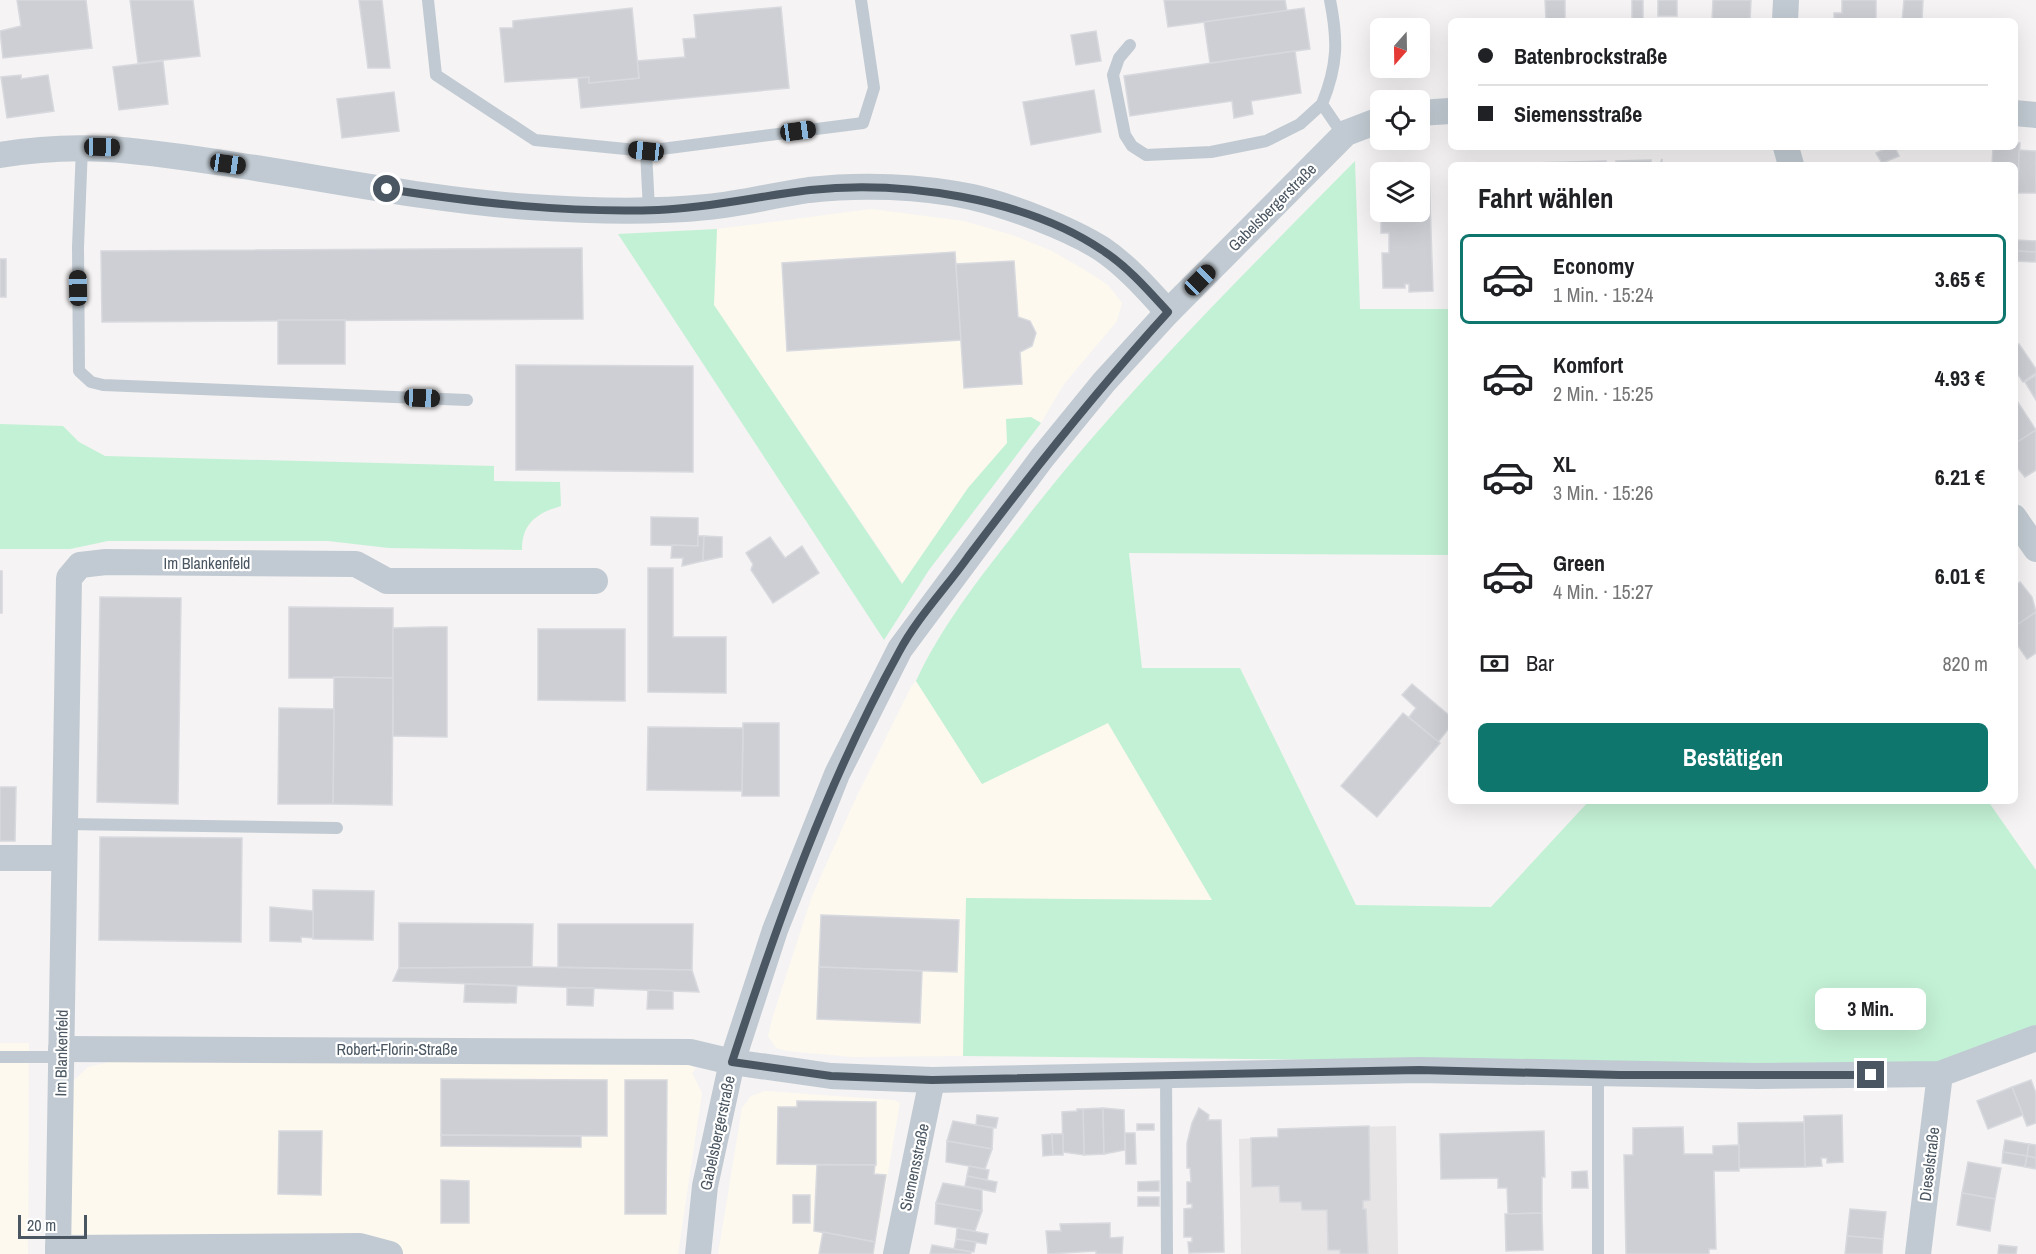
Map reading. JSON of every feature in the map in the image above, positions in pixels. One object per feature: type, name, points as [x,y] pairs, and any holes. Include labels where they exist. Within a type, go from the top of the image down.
[{"type":"street","points":[[1785,18],[1786,0]]},
{"type":"street","points":[[1430,112],[1448,111]]},
{"type":"street","points":[[2018,114],[2036,115]]},
{"type":"street","name":"Gabelsbergerstraße","points":[[699,1254],[705,1186],[732,1062],[784,905],[828,795],[900,649],[1042,458],[1104,382],[1168,312],[1343,135],[1370,124]]},
{"type":"street","points":[[0,155],[46,147],[123,148],[461,200],[531,207],[649,210],[708,207],[810,190],[913,189],[973,198],[1063,230],[1102,249],[1135,276],[1168,312]]},
{"type":"street","points":[[2018,523],[2036,549]]},
{"type":"street","name":"Im Blankenfeld","points":[[390,1254],[360,1246],[58,1251],[62,858],[69,578],[80,565],[106,562],[356,564],[387,581],[595,581]]},
{"type":"street","points":[[0,858],[62,858]]},
{"type":"street","points":[[732,1062],[831,1076],[932,1080],[1419,1070],[1598,1075],[1940,1074],[2036,1038]]},
{"type":"street","name":"Robert-Florin-Straße","points":[[61,1053],[690,1052],[732,1062]]},
{"type":"street","name":"Dieselstraße","points":[[1918,1254],[1940,1074]]},
{"type":"street","name":"Siemensstraße","points":[[896,1254],[932,1080]]},
{"type":"lane","points":[[428,0],[436,75],[536,140],[646,151],[863,123],[874,88],[861,0]]},
{"type":"lane","points":[[1130,45],[1119,58],[1113,75],[1125,135],[1132,146],[1146,155],[1211,152],[1266,141],[1300,124],[1322,104],[1336,60],[1337,32],[1330,0]]},
{"type":"lane","points":[[1322,104],[1343,135]]},
{"type":"lane","points":[[82,147],[78,247],[79,371],[84,377],[103,385],[467,400]]},
{"type":"lane","points":[[646,151],[649,210]]},
{"type":"lane","points":[[64,824],[337,828]]},
{"type":"lane","points":[[0,1057],[61,1053]]},
{"type":"lane","points":[[1166,1074],[1167,1254]]},
{"type":"lane","points":[[1598,1075],[1598,1254]]},
{"type":"shaded area","points":[[871,209],[964,221],[1012,235],[1052,251],[1088,272],[1108,285],[1122,303],[1117,321],[1064,384],[1041,423],[1039,420],[1007,443],[968,488],[903,584],[714,305],[717,229]]},
{"type":"shaded area","points":[[916,681],[982,784],[1108,723],[1213,901],[966,898],[963,1056],[853,1057],[776,1048],[768,1036],[812,896],[855,800]]},
{"type":"shaded area","points":[[0,1043],[29,1043],[28,1254],[0,1254]]},
{"type":"shaded area","points":[[117,1060],[686,1063],[696,1068],[692,1073],[702,1093],[678,1254],[70,1254],[73,1081],[88,1067]]},
{"type":"shaded area","points":[[765,1091],[894,1100],[900,1103],[874,1254],[718,1254],[742,1108],[751,1096]]},
{"type":"shaded area","points":[[1396,1126],[1398,1254],[1241,1254],[1239,1139],[1278,1137],[1278,1129]]},
{"type":"green space","points":[[1355,161],[1360,309],[1448,309],[1448,555],[1129,553],[1142,668],[1240,668],[1356,905],[1491,907],[1586,804],[1990,804],[2036,870],[2036,1025],[1934,1066],[963,1056],[966,898],[1212,900],[1108,723],[982,784],[916,681],[937,642],[974,586],[1053,484],[1136,388]]},
{"type":"green space","points":[[717,229],[714,305],[902,584],[968,488],[1007,443],[1006,419],[1031,417],[1041,423],[929,570],[884,640],[618,234]]},
{"type":"green space","points":[[0,424],[63,426],[79,442],[105,456],[494,466],[494,481],[560,482],[561,506],[532,520],[525,533],[522,550],[389,548],[328,541],[108,541],[70,549],[0,549]]},
{"type":"building","points":[[17,0],[86,0],[92,48],[3,58],[0,31],[21,26]]},
{"type":"building","points":[[130,0],[193,0],[200,56],[138,63]]},
{"type":"building","points":[[359,0],[382,0],[390,68],[368,68]]},
{"type":"building","points":[[1164,0],[1285,0],[1287,11],[1168,27]]},
{"type":"building","points":[[1545,0],[1565,0],[1565,18],[1546,18]]},
{"type":"building","points":[[1632,0],[1643,0],[1643,18],[1632,18]]},
{"type":"building","points":[[1658,0],[1677,0],[1677,16],[1658,16]]},
{"type":"building","points":[[1713,0],[1751,0],[1750,18],[1712,18]]},
{"type":"building","points":[[1842,0],[1876,0],[1876,18],[1834,18],[1834,13],[1842,13]]},
{"type":"building","points":[[1904,0],[1923,0],[1922,18],[1902,18]]},
{"type":"building","points":[[781,7],[789,88],[581,108],[578,78],[589,77],[589,83],[639,78],[637,61],[685,57],[683,39],[696,38],[694,15]]},
{"type":"building","points":[[632,8],[639,78],[589,83],[589,77],[505,82],[500,28],[513,28],[513,21]]},
{"type":"building","points":[[1304,8],[1310,49],[1210,63],[1204,22]]},
{"type":"building","points":[[1096,31],[1101,61],[1076,65],[1071,35]]},
{"type":"building","points":[[1295,51],[1301,93],[1251,101],[1253,114],[1234,118],[1232,101],[1130,116],[1124,76]]},
{"type":"building","points":[[163,61],[168,104],[119,110],[113,67]]},
{"type":"building","points":[[21,75],[21,79],[48,75],[54,111],[7,118],[1,77]]},
{"type":"building","points":[[1094,90],[1101,132],[1031,145],[1023,102]]},
{"type":"building","points":[[394,92],[399,131],[342,138],[337,99]]},
{"type":"building","points":[[2018,143],[2020,143],[2018,185],[2018,162],[1992,162],[1993,150],[2018,150]]},
{"type":"building","points":[[1882,150],[1896,150],[1899,156],[1881,162],[1876,153]]},
{"type":"building","points":[[2019,150],[2036,151],[2036,193],[2018,193]]},
{"type":"building","points":[[1651,160],[1651,162],[1616,162],[1616,161]]},
{"type":"building","points":[[1430,201],[1433,291],[1409,292],[1409,284],[1405,284],[1405,288],[1383,288],[1382,253],[1389,253],[1389,233],[1381,233],[1381,222],[1430,222]]},
{"type":"building","points":[[2018,240],[2036,241],[2036,252],[2018,251]]},
{"type":"building","points":[[582,248],[583,319],[102,322],[101,251]]},
{"type":"building","points":[[2018,251],[2036,252],[2036,262],[2018,261]]},
{"type":"building","points":[[955,252],[961,340],[787,351],[782,263]]},
{"type":"building","points":[[0,259],[6,259],[6,297],[0,297]]},
{"type":"building","points":[[1014,261],[1018,317],[1030,321],[1036,333],[1032,346],[1020,352],[1022,384],[964,388],[956,264]]},
{"type":"building","points":[[278,320],[345,320],[345,364],[278,364]]},
{"type":"building","points":[[2018,345],[2036,369],[2036,373],[2023,382],[2018,375]]},
{"type":"building","points":[[516,365],[693,366],[693,472],[516,470]]},
{"type":"building","points":[[2036,375],[2036,400],[2025,382]]},
{"type":"building","points":[[2018,403],[2036,430],[2018,441]]},
{"type":"building","points":[[2036,430],[2036,470],[2025,477],[2018,469],[2018,441]]},
{"type":"building","points":[[651,517],[698,518],[698,546],[651,545]]},
{"type":"building","points":[[698,536],[704,536],[703,561],[682,566],[683,558],[671,558],[672,545],[698,546]]},
{"type":"building","points":[[704,536],[722,537],[722,557],[703,561]]},
{"type":"building","points":[[770,537],[785,558],[802,546],[819,573],[773,603],[751,570],[753,564],[746,553]]},
{"type":"building","points":[[648,568],[673,568],[673,637],[726,637],[726,693],[648,692]]},
{"type":"building","points":[[0,571],[2,571],[2,613],[0,613]]},
{"type":"building","points":[[2020,582],[2032,597],[2036,612],[2018,624],[2018,583]]},
{"type":"building","points":[[100,597],[181,598],[178,804],[97,802]]},
{"type":"building","points":[[289,607],[393,608],[393,678],[289,678]]},
{"type":"building","points":[[2036,612],[2036,653],[2027,659],[2018,646],[2018,624]]},
{"type":"building","points":[[447,627],[447,737],[393,736],[393,628]]},
{"type":"building","points":[[538,629],[625,629],[625,701],[538,700]]},
{"type":"building","points":[[334,677],[393,678],[392,805],[333,804]]},
{"type":"building","points":[[1412,684],[1448,714],[1448,730],[1438,742],[1409,717],[1416,708],[1402,695]]},
{"type":"building","points":[[279,708],[334,709],[333,804],[278,804]]},
{"type":"building","points":[[1403,713],[1440,743],[1377,817],[1341,786]]},
{"type":"building","points":[[743,723],[779,723],[779,796],[742,796]]},
{"type":"building","points":[[648,727],[743,728],[742,791],[647,790]]},
{"type":"building","points":[[0,787],[16,787],[15,841],[0,841]]},
{"type":"building","points":[[100,837],[242,838],[241,942],[99,940]]},
{"type":"building","points":[[313,890],[374,891],[373,940],[313,939]]},
{"type":"building","points":[[270,907],[313,911],[313,938],[301,937],[301,942],[270,941]]},
{"type":"building","points":[[821,915],[959,920],[957,972],[819,967]]},
{"type":"building","points":[[399,923],[533,924],[532,967],[399,968]]},
{"type":"building","points":[[558,924],[693,924],[692,970],[558,967]]},
{"type":"building","points":[[532,967],[692,970],[699,992],[393,981],[399,968]]},
{"type":"building","points":[[819,967],[922,971],[920,1023],[817,1019]]},
{"type":"building","points":[[465,984],[517,986],[516,1003],[464,1002]]},
{"type":"building","points":[[567,988],[594,988],[593,1006],[567,1005]]},
{"type":"building","points":[[648,990],[673,991],[673,1009],[647,1009]]},
{"type":"building","points":[[441,1079],[607,1080],[607,1136],[441,1135]]},
{"type":"building","points":[[625,1080],[667,1080],[666,1214],[625,1214]]},
{"type":"building","points":[[2031,1080],[2036,1093],[2036,1123],[2027,1126],[2012,1087]]},
{"type":"building","points":[[2012,1087],[2023,1115],[1988,1129],[1977,1101]]},
{"type":"building","points":[[797,1101],[876,1102],[876,1165],[777,1164],[778,1107],[797,1107]]},
{"type":"building","points":[[1103,1108],[1104,1154],[1084,1155],[1083,1109]]},
{"type":"building","points":[[1103,1108],[1124,1110],[1125,1150],[1104,1154]]},
{"type":"building","points":[[1199,1108],[1209,1115],[1208,1120],[1221,1120],[1224,1252],[1189,1253],[1188,1242],[1192,1242],[1192,1237],[1184,1237],[1184,1209],[1192,1208],[1192,1204],[1187,1204],[1187,1182],[1191,1182],[1190,1168],[1187,1168],[1187,1143]]},
{"type":"building","points":[[1077,1109],[1083,1109],[1084,1155],[1063,1152],[1062,1112],[1077,1111]]},
{"type":"building","points":[[977,1115],[998,1118],[996,1128],[976,1125]]},
{"type":"building","points":[[1842,1115],[1843,1162],[1827,1163],[1827,1158],[1821,1158],[1822,1166],[1805,1167],[1804,1116]]},
{"type":"building","points":[[953,1121],[993,1128],[992,1149],[947,1141]]},
{"type":"building","points":[[1804,1122],[1805,1167],[1739,1168],[1738,1123]]},
{"type":"building","points":[[1137,1124],[1154,1124],[1154,1130],[1137,1130]]},
{"type":"building","points":[[1369,1126],[1370,1200],[1363,1201],[1363,1209],[1366,1209],[1368,1254],[1340,1254],[1340,1250],[1328,1250],[1327,1210],[1302,1210],[1301,1202],[1280,1202],[1279,1186],[1252,1187],[1251,1138],[1278,1137],[1278,1129]]},
{"type":"building","points":[[1683,1127],[1684,1154],[1713,1154],[1713,1146],[1739,1145],[1739,1171],[1714,1171],[1716,1249],[1709,1249],[1709,1254],[1626,1254],[1624,1155],[1633,1155],[1633,1128]]},
{"type":"building","points":[[279,1131],[322,1131],[321,1195],[278,1194]]},
{"type":"building","points":[[1544,1131],[1545,1177],[1542,1177],[1542,1213],[1508,1214],[1507,1188],[1498,1188],[1498,1178],[1441,1179],[1440,1134]]},
{"type":"building","points":[[1125,1133],[1135,1133],[1136,1164],[1126,1164]]},
{"type":"building","points":[[1052,1134],[1053,1155],[1043,1156],[1042,1135]]},
{"type":"building","points":[[1052,1134],[1063,1134],[1063,1155],[1053,1155]]},
{"type":"building","points":[[441,1135],[581,1136],[581,1147],[441,1146]]},
{"type":"building","points":[[2005,1140],[2029,1144],[2027,1156],[2003,1152]]},
{"type":"building","points":[[947,1141],[992,1149],[985,1169],[946,1162]]},
{"type":"building","points":[[2029,1144],[2036,1145],[2036,1158],[2027,1156]]},
{"type":"building","points":[[2003,1152],[2027,1156],[2025,1167],[2002,1163]]},
{"type":"building","points":[[2027,1156],[2036,1158],[2036,1169],[2025,1167]]},
{"type":"building","points":[[1968,1162],[2001,1168],[1995,1199],[1962,1193]]},
{"type":"building","points":[[817,1165],[875,1165],[874,1174],[886,1175],[875,1242],[814,1231]]},
{"type":"building","points":[[969,1166],[989,1170],[987,1180],[967,1176]]},
{"type":"building","points":[[1587,1171],[1588,1188],[1572,1188],[1572,1172]]},
{"type":"building","points":[[967,1176],[997,1182],[995,1192],[965,1186]]},
{"type":"building","points":[[441,1180],[469,1181],[469,1223],[441,1223]]},
{"type":"building","points":[[1159,1181],[1159,1191],[1138,1191],[1138,1182]]},
{"type":"building","points":[[943,1183],[982,1190],[982,1211],[936,1203]]},
{"type":"building","points":[[1962,1193],[1995,1199],[1990,1231],[1957,1225]]},
{"type":"building","points":[[793,1195],[810,1195],[810,1223],[793,1223]]},
{"type":"building","points":[[1138,1197],[1159,1197],[1159,1206],[1138,1206]]},
{"type":"building","points":[[936,1203],[982,1211],[975,1231],[935,1224]]},
{"type":"building","points":[[1850,1209],[1886,1212],[1883,1239],[1847,1236]]},
{"type":"building","points":[[1542,1213],[1543,1250],[1506,1251],[1505,1214]]},
{"type":"building","points":[[1110,1223],[1110,1238],[1123,1237],[1122,1254],[1096,1254],[1096,1251],[1048,1254],[1046,1231],[1061,1231],[1060,1224]]},
{"type":"building","points":[[957,1228],[988,1234],[986,1244],[956,1239]]},
{"type":"building","points":[[823,1232],[875,1242],[873,1254],[819,1254]]},
{"type":"building","points":[[1847,1236],[1883,1239],[1882,1254],[1845,1254]]},
{"type":"building","points":[[956,1239],[976,1242],[974,1252],[954,1249]]},
{"type":"building","points":[[932,1245],[971,1252],[971,1254],[930,1254]]},
{"type":"building","points":[[1999,1245],[2017,1247],[2016,1254],[1998,1254]]},
{"type":"route","points":[[387,189],[531,207],[656,210],[708,207],[810,190],[857,188],[913,189],[973,198],[1033,218],[1102,249],[1135,276],[1168,312],[1104,382],[1042,458],[900,649],[837,774],[784,905],[732,1062],[831,1076],[932,1080],[1419,1070],[1620,1075],[1871,1075]]}]
